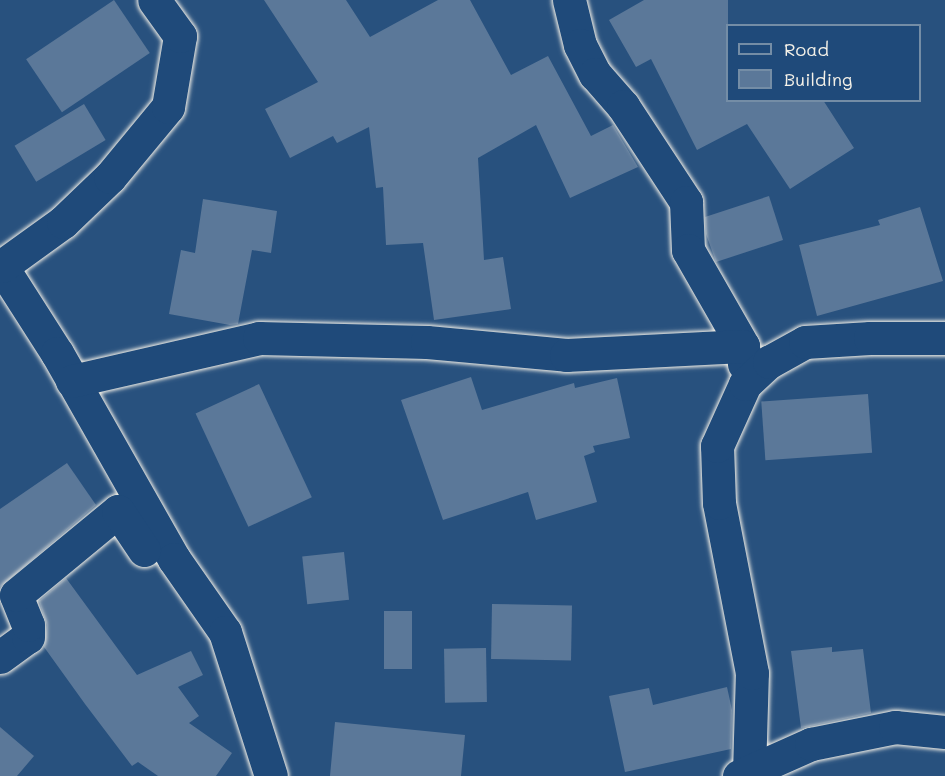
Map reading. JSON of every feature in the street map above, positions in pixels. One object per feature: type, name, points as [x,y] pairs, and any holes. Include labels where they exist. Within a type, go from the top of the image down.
[{"type":"street","points":[[154,0],[180,36],[168,107],[110,177],[63,222],[1,265],[72,381],[174,559],[225,632],[271,776]]},
{"type":"street","points":[[569,0],[580,45],[595,74],[623,106],[686,202],[688,250],[743,346],[745,384]]},
{"type":"street","points":[[72,381],[259,338],[427,342],[566,355],[743,346]]},
{"type":"street","points":[[945,338],[870,338],[805,342],[769,362],[745,384],[717,446],[719,502],[752,673],[744,774],[811,744],[895,727],[945,732]]},
{"type":"street","points":[[0,657],[28,637],[28,625],[16,595],[118,511],[150,559],[174,559]]},
{"type":"building","points":[[114,0],[150,53],[62,112],[26,59]]},
{"type":"building","points":[[264,0],[346,0],[370,37],[438,0],[470,0],[511,75],[548,56],[591,136],[613,125],[638,167],[570,198],[536,125],[478,158],[484,260],[503,257],[511,309],[434,320],[423,243],[386,245],[383,187],[376,188],[369,127],[337,143],[333,136],[290,158],[265,109],[318,82]]},
{"type":"building","points":[[644,0],[728,0],[726,102],[824,102],[854,148],[790,189],[747,124],[697,150],[651,59],[636,67],[609,20]]},
{"type":"building","points":[[84,104],[106,140],[36,182],[15,146]]},
{"type":"building","points":[[769,196],[783,240],[716,262],[706,234],[705,217]]},
{"type":"building","points":[[203,199],[277,211],[271,253],[252,250],[238,324],[230,325],[169,314],[181,250],[195,253]]},
{"type":"building","points":[[920,207],[943,281],[817,316],[799,245],[880,225],[878,220]]},
{"type":"building","points":[[471,377],[482,410],[574,383],[575,388],[617,378],[630,438],[593,446],[595,452],[584,456],[597,502],[536,520],[528,492],[443,520],[401,400]]},
{"type":"building","points":[[259,384],[312,497],[248,527],[196,414]]},
{"type":"building","points":[[868,394],[872,453],[765,460],[761,401]]},
{"type":"building","points":[[67,463],[96,505],[0,587],[0,509]]},
{"type":"building","points":[[344,552],[349,600],[307,604],[302,556]]},
{"type":"building","points":[[66,578],[137,675],[191,651],[203,675],[178,687],[199,716],[189,723],[232,753],[216,776],[158,776],[138,762],[132,766],[85,704],[44,647],[47,625],[39,601]]},
{"type":"building","points":[[492,604],[572,605],[571,660],[491,659]]},
{"type":"building","points":[[384,611],[412,611],[412,669],[384,669]]},
{"type":"building","points":[[832,647],[832,652],[863,649],[871,713],[801,728],[791,651]]},
{"type":"building","points":[[486,648],[487,702],[445,703],[444,649]]},
{"type":"building","points":[[727,687],[732,710],[731,749],[625,772],[609,696],[649,688],[653,705]]},
{"type":"building","points":[[335,722],[465,735],[461,776],[330,776]]},
{"type":"building","points":[[0,727],[34,756],[17,776],[0,776]]}]
